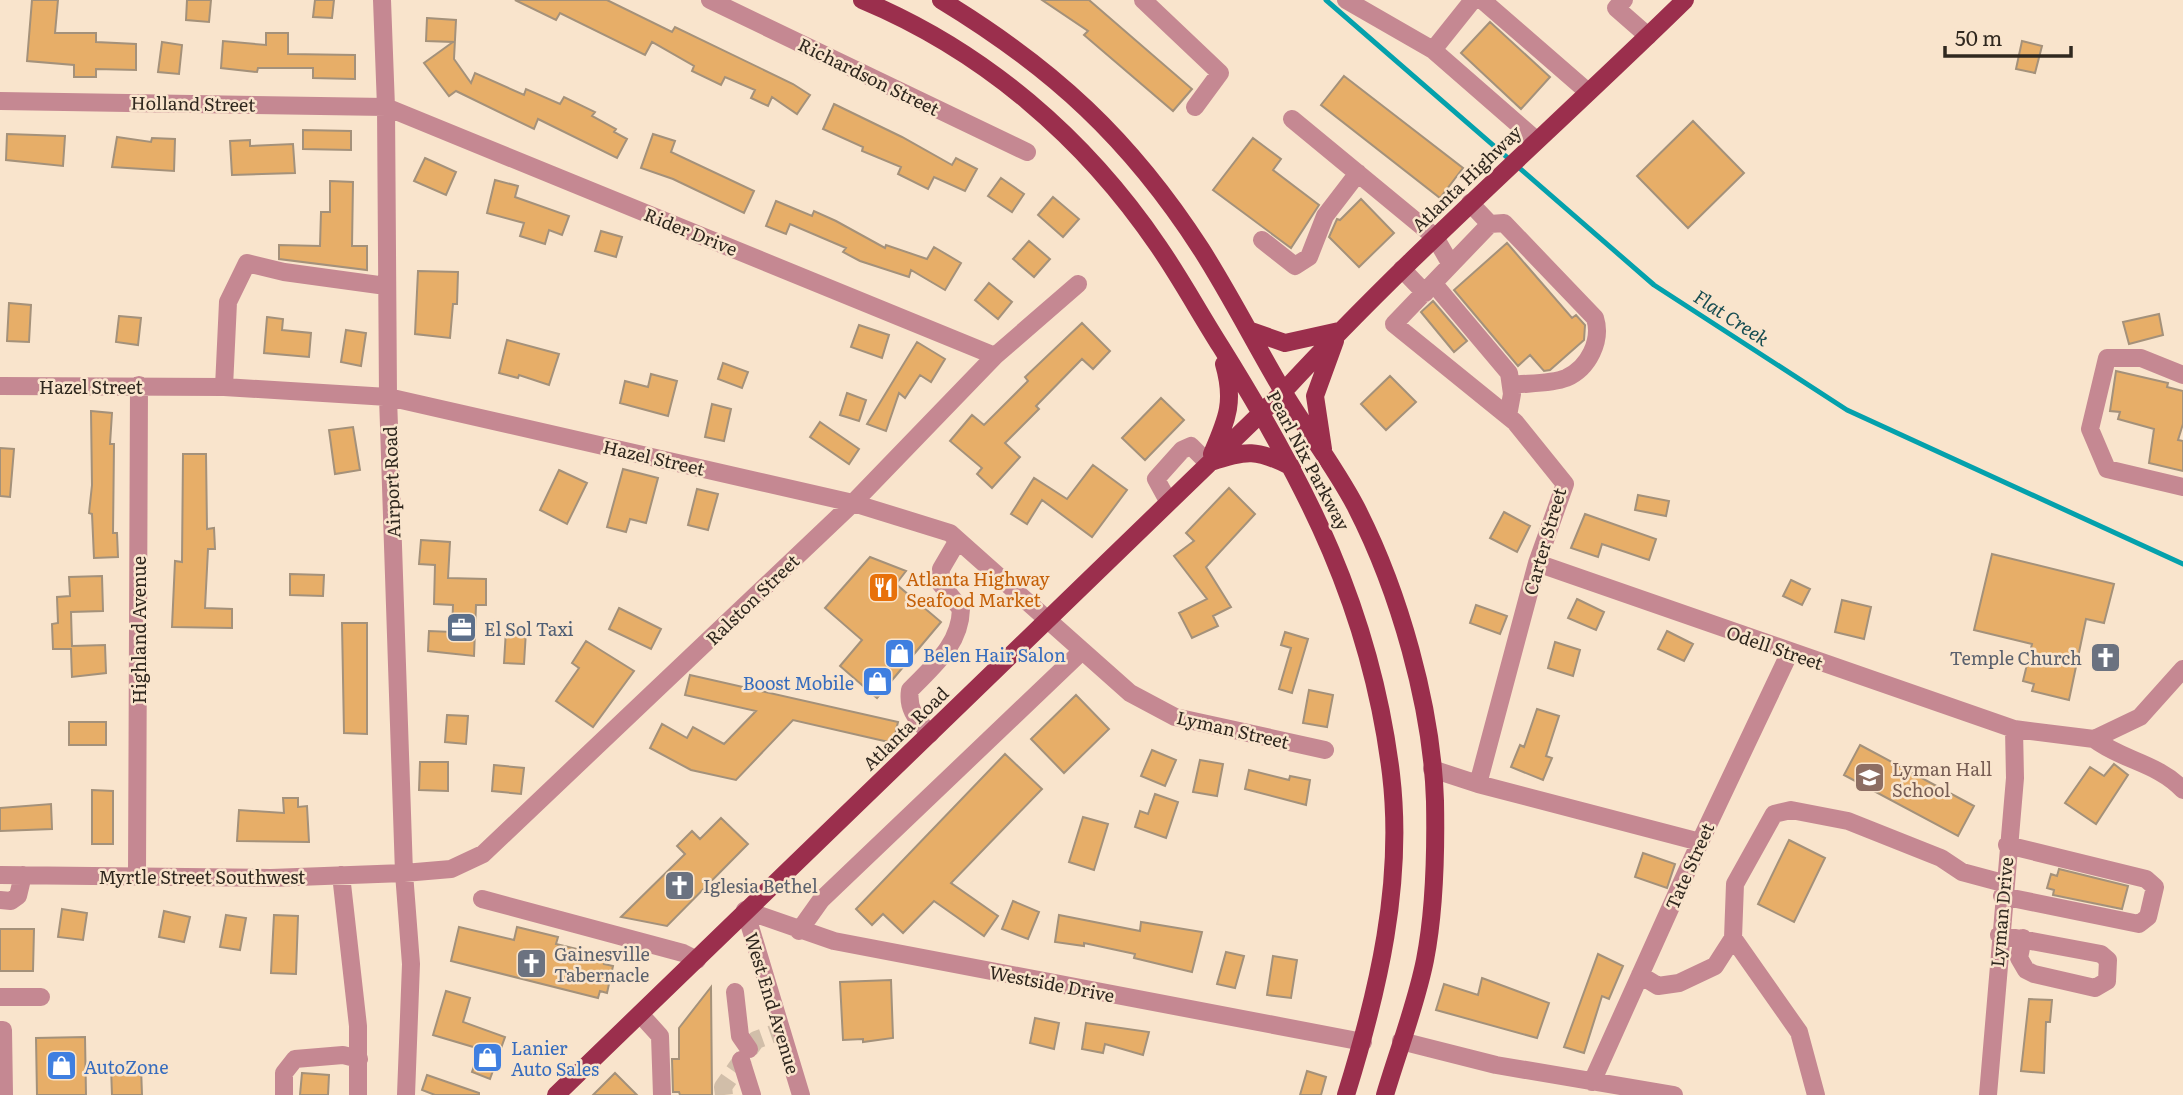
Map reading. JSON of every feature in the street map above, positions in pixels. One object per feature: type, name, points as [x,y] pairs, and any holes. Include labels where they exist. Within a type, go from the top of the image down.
[{"type":"main road","name":"Pearl Nix Parkway","points":[[862,0],[939,37],[993,73],[1043,113],[1089,158],[1132,210],[1160,248],[1261,411],[1292,467],[1352,598],[1374,674],[1391,774],[1391,901],[1384,954],[1363,1042],[1346,1095]]},
{"type":"main road","name":"Pearl Nix Parkway","points":[[941,0],[995,33],[1036,63],[1109,128],[1177,212],[1251,331],[1283,392],[1356,507],[1402,621],[1415,665],[1435,800],[1432,905],[1425,961],[1385,1095]]},
{"type":"main road","name":"Atlanta Highway","points":[[1283,392],[1339,331],[1402,269],[1685,0]]},
{"type":"main road","points":[[1251,331],[1285,343],[1339,331]]},
{"type":"main road","points":[[1324,456],[1315,396],[1339,331]]},
{"type":"main road","points":[[1208,463],[1230,412],[1230,385],[1218,343]]},
{"type":"main road","name":"Atlanta Road","points":[[556,1095],[639,1014],[690,957],[745,910],[930,734],[1283,392]]},
{"type":"main road","points":[[1208,463],[1243,451],[1277,459],[1292,467]]},
{"type":"street","name":"Airport Road","points":[[382,0],[386,107],[388,397],[404,873],[411,964],[406,1095]]},
{"type":"street","name":"Richardson Street","points":[[710,0],[1027,152]]},
{"type":"street","points":[[1143,0],[1220,73],[1195,107]]},
{"type":"street","points":[[1346,0],[1433,50],[1529,146]]},
{"type":"street","points":[[1433,50],[1473,0]]},
{"type":"street","points":[[1482,0],[1588,92]]},
{"type":"street","points":[[1616,3],[1648,37]]},
{"type":"street","name":"Holland Street","points":[[0,101],[386,107]]},
{"type":"street","name":"Rider Drive","points":[[386,107],[995,356]]},
{"type":"street","points":[[1292,120],[1435,237],[1450,263]]},
{"type":"street","points":[[1262,240],[1295,266],[1310,257],[1325,216],[1358,173]]},
{"type":"street","points":[[1474,200],[1490,224]]},
{"type":"street","points":[[1429,289],[1450,263],[1490,224],[1504,223],[1595,318],[1599,331],[1595,349],[1567,378],[1511,385]]},
{"type":"street","points":[[224,387],[228,302],[247,263],[284,272],[386,286]]},
{"type":"street","points":[[1402,269],[1429,289],[1509,373],[1511,385],[1508,416]]},
{"type":"street","name":"Ralston Street","points":[[404,873],[451,869],[483,855],[503,839],[853,503],[995,356],[1078,284]]},
{"type":"street","name":"Carter Street","points":[[1429,289],[1394,324],[1508,416],[1565,484],[1537,563],[1478,784]]},
{"type":"street","points":[[2183,374],[2141,358],[2107,358],[2090,429],[2106,469],[2183,487]]},
{"type":"street","name":"Highland Avenue","points":[[137,875],[139,385]]},
{"type":"street","name":"Hazel Street","points":[[0,386],[224,387],[388,397],[853,503],[950,533],[1048,620]]},
{"type":"street","points":[[1168,502],[1156,479],[1182,450],[1191,446],[1208,463]]},
{"type":"street","points":[[930,734],[909,709],[910,690],[954,643],[960,625],[961,609],[940,583],[941,569],[958,540]]},
{"type":"street","name":"Odell Street","points":[[1537,563],[2014,729],[2094,738]]},
{"type":"street","name":"Lyman Street","points":[[1048,620],[1130,693],[1175,717],[1325,750]]},
{"type":"street","points":[[799,931],[821,900],[1082,650]]},
{"type":"street","name":"Tate Street","points":[[1592,1082],[1700,842],[1790,652]]},
{"type":"street","points":[[2094,738],[2140,717],[2183,669]]},
{"type":"street","name":"Lyman Drive","points":[[1988,1095],[1999,935],[2015,778],[2014,729]]},
{"type":"street","points":[[2094,738],[2120,755],[2169,775],[2183,790]]},
{"type":"street","points":[[1432,769],[1478,784],[1700,842]]},
{"type":"street","points":[[1640,975],[1658,986],[1679,983],[1715,967],[1733,938],[1735,884],[1774,814],[1791,810],[1848,821],[1941,858],[1962,872],[2003,890],[2125,922],[2144,922],[2155,887],[2146,879],[2007,845]]},
{"type":"street","name":"Myrtle Street Southwest","points":[[0,875],[271,878],[404,873]]},
{"type":"street","points":[[0,900],[11,901],[18,897],[23,875]]},
{"type":"street","points":[[341,875],[359,1059],[358,1095]]},
{"type":"street","points":[[482,899],[690,957]]},
{"type":"street","name":"Westside Drive","points":[[745,910],[799,931],[848,944],[1363,1042]]},
{"type":"street","name":"West End Avenue","points":[[745,910],[801,1095]]},
{"type":"street","points":[[1999,935],[2023,937],[2101,954],[2108,960],[2106,981],[2095,988],[2026,970],[2019,958],[2023,937]]},
{"type":"street","points":[[1733,938],[1799,1032],[1816,1095]]},
{"type":"street","points":[[735,992],[740,1036],[752,1095]]},
{"type":"street","points":[[0,997],[41,997]]},
{"type":"street","points":[[639,1014],[660,1037],[662,1095]]},
{"type":"street","points":[[0,1030],[4,1030],[4,1095]]},
{"type":"street","points":[[1401,1041],[1496,1065],[1674,1095]]},
{"type":"street","points":[[284,1095],[284,1073],[295,1059],[343,1055],[359,1059]]},
{"type":"building","points":[[32,0],[58,0],[55,33],[96,33],[96,42],[136,44],[136,70],[96,69],[96,77],[74,77],[74,65],[27,61]]},
{"type":"building","points":[[187,0],[211,0],[209,22],[186,20]]},
{"type":"building","points":[[315,0],[334,0],[332,18],[313,17]]},
{"type":"building","points":[[515,0],[607,0],[672,32],[675,27],[793,84],[810,95],[797,114],[772,97],[768,106],[751,98],[755,90],[725,77],[721,85],[692,71],[694,66],[652,42],[645,55],[560,13],[556,20]]},
{"type":"building","points":[[1042,0],[1089,0],[1192,89],[1173,111],[1084,35],[1088,31]]},
{"type":"building","points":[[427,18],[456,20],[454,59],[471,83],[475,73],[524,95],[526,89],[560,104],[564,97],[595,112],[592,116],[616,129],[614,132],[627,139],[617,158],[538,119],[534,129],[456,91],[449,96],[424,63],[453,42],[426,41]]},
{"type":"building","points":[[1490,22],[1550,77],[1521,109],[1461,53]]},
{"type":"building","points":[[266,33],[288,33],[288,54],[355,55],[355,79],[313,78],[313,68],[258,68],[257,72],[221,68],[223,41],[266,45]]},
{"type":"building","points":[[2022,41],[2042,46],[2035,73],[2016,69]]},
{"type":"building","points":[[162,42],[182,45],[179,74],[158,72]]},
{"type":"building","points":[[1344,76],[1463,168],[1440,198],[1321,105]]},
{"type":"building","points":[[834,104],[952,165],[956,158],[977,169],[965,191],[934,177],[928,189],[898,174],[901,167],[862,151],[863,147],[823,129]]},
{"type":"building","points":[[1693,121],[1744,173],[1688,228],[1637,176]]},
{"type":"building","points":[[303,130],[351,131],[351,150],[303,149]]},
{"type":"building","points":[[7,134],[65,136],[63,166],[6,160]]},
{"type":"building","points":[[653,134],[675,141],[671,152],[754,191],[744,213],[673,179],[641,168]]},
{"type":"building","points":[[117,137],[151,142],[152,138],[175,139],[174,171],[112,167]]},
{"type":"building","points":[[1253,138],[1281,159],[1273,170],[1319,205],[1291,248],[1213,190]]},
{"type":"building","points":[[250,140],[250,146],[293,144],[295,173],[232,175],[230,141]]},
{"type":"building","points":[[425,158],[456,172],[446,195],[414,181]]},
{"type":"building","points":[[1001,178],[1024,194],[1012,212],[988,196]]},
{"type":"building","points":[[495,180],[518,186],[515,197],[569,216],[562,235],[549,230],[545,244],[520,236],[524,223],[487,213]]},
{"type":"building","points":[[330,181],[353,182],[352,246],[367,246],[367,270],[279,259],[279,245],[320,246],[321,212],[330,212]]},
{"type":"building","points":[[1053,197],[1079,219],[1063,237],[1038,215]]},
{"type":"building","points":[[1361,199],[1394,233],[1359,267],[1329,237],[1337,219],[1340,220]]},
{"type":"building","points":[[776,201],[812,216],[814,211],[885,248],[886,245],[927,259],[934,247],[961,263],[945,290],[911,270],[909,277],[860,261],[843,252],[846,248],[790,224],[786,234],[766,226]]},
{"type":"building","points":[[601,231],[622,237],[616,257],[595,251]]},
{"type":"building","points":[[1029,241],[1050,259],[1034,277],[1013,259]]},
{"type":"building","points":[[1507,243],[1572,318],[1576,315],[1585,325],[1584,340],[1550,370],[1544,371],[1530,355],[1518,366],[1454,290]]},
{"type":"building","points":[[418,271],[458,272],[457,304],[453,304],[450,338],[415,334]]},
{"type":"building","points":[[989,283],[1012,302],[998,319],[975,300]]},
{"type":"building","points":[[1433,301],[1467,341],[1454,352],[1421,312]]},
{"type":"building","points":[[9,303],[31,305],[29,342],[7,341]]},
{"type":"building","points":[[2159,314],[2163,335],[2129,344],[2123,322]]},
{"type":"building","points":[[119,316],[141,318],[138,345],[116,342]]},
{"type":"building","points":[[267,317],[283,319],[282,330],[311,333],[309,357],[264,353]]},
{"type":"building","points":[[1082,323],[1110,351],[1093,369],[1082,359],[1036,406],[1039,409],[1005,443],[1020,457],[992,488],[977,474],[982,468],[950,441],[972,415],[984,425],[1028,381],[1025,377]]},
{"type":"building","points":[[859,325],[889,335],[882,358],[851,347]]},
{"type":"building","points":[[346,330],[366,333],[361,366],[341,362]]},
{"type":"building","points":[[507,340],[559,354],[549,385],[519,375],[518,378],[499,373]]},
{"type":"building","points":[[917,342],[945,359],[931,382],[920,375],[905,398],[899,393],[886,431],[867,424]]},
{"type":"building","points":[[723,363],[748,372],[742,388],[718,379]]},
{"type":"building","points":[[2116,371],[2168,383],[2167,387],[2183,391],[2183,424],[2178,440],[2183,441],[2183,471],[2149,463],[2154,429],[2118,419],[2120,412],[2110,411]]},
{"type":"building","points":[[651,374],[677,381],[668,416],[620,403],[625,381],[648,387]]},
{"type":"building","points":[[1390,376],[1416,402],[1386,430],[1361,404]]},
{"type":"building","points":[[847,393],[866,400],[859,421],[840,415]]},
{"type":"building","points":[[1161,398],[1184,420],[1145,460],[1122,438]]},
{"type":"building","points":[[712,404],[731,409],[724,441],[705,437]]},
{"type":"building","points":[[91,411],[112,413],[110,444],[114,444],[113,533],[117,533],[118,557],[94,558],[92,514],[89,513],[92,485]]},
{"type":"building","points":[[820,422],[859,449],[849,464],[810,437]]},
{"type":"building","points":[[353,427],[360,470],[335,474],[329,430]]},
{"type":"building","points":[[0,448],[14,449],[10,497],[0,496]]},
{"type":"building","points":[[183,454],[206,454],[207,529],[214,528],[215,549],[208,549],[205,608],[232,609],[232,628],[172,627],[175,561],[182,562]]},
{"type":"building","points":[[1093,465],[1127,490],[1092,537],[1042,500],[1027,524],[1011,514],[1034,478],[1067,499]]},
{"type":"building","points":[[623,469],[658,478],[646,523],[630,519],[626,532],[607,527]]},
{"type":"building","points":[[559,470],[587,483],[567,524],[540,510]]},
{"type":"building","points":[[1229,488],[1255,514],[1206,567],[1231,607],[1213,616],[1218,626],[1192,638],[1179,613],[1207,599],[1174,556],[1194,541],[1186,533]]},
{"type":"building","points":[[697,489],[718,494],[708,530],[688,525]]},
{"type":"building","points":[[1638,495],[1669,501],[1666,516],[1635,510]]},
{"type":"building","points":[[1504,512],[1530,526],[1517,552],[1490,538]]},
{"type":"building","points":[[1585,514],[1656,539],[1649,560],[1602,544],[1598,557],[1571,548]]},
{"type":"building","points":[[421,540],[450,542],[448,578],[486,579],[486,605],[476,605],[474,656],[428,651],[429,631],[452,632],[453,605],[434,604],[435,565],[419,564]]},
{"type":"building","points":[[1992,554],[2114,584],[2104,623],[2086,619],[2069,700],[2032,691],[2034,684],[2023,681],[2032,644],[1974,630]]},
{"type":"building","points":[[870,557],[906,571],[896,584],[941,622],[877,698],[840,666],[862,640],[825,608]]},
{"type":"building","points":[[290,574],[324,575],[323,596],[290,595]]},
{"type":"building","points":[[102,576],[103,611],[71,612],[72,646],[105,645],[106,673],[72,677],[71,649],[53,649],[52,624],[58,623],[57,597],[70,596],[69,577]]},
{"type":"building","points":[[1791,580],[1810,589],[1802,605],[1783,596]]},
{"type":"building","points":[[1577,599],[1604,612],[1596,630],[1568,618]]},
{"type":"building","points":[[1842,600],[1871,607],[1864,639],[1835,632]]},
{"type":"building","points":[[1476,605],[1507,616],[1500,634],[1470,623]]},
{"type":"building","points":[[619,608],[661,629],[651,649],[609,629]]},
{"type":"building","points":[[342,623],[367,623],[367,734],[344,733]]},
{"type":"building","points":[[506,630],[526,631],[524,664],[504,663]]},
{"type":"building","points":[[1667,631],[1693,644],[1684,661],[1658,649]]},
{"type":"building","points":[[1285,632],[1308,639],[1292,693],[1279,689],[1291,648],[1281,645]]},
{"type":"building","points":[[586,641],[634,671],[593,727],[556,701],[579,668],[572,663]]},
{"type":"building","points":[[1555,642],[1580,650],[1573,676],[1548,668]]},
{"type":"building","points":[[690,675],[898,722],[893,743],[793,720],[736,780],[691,770],[650,748],[662,724],[687,738],[693,727],[724,744],[756,711],[685,695]]},
{"type":"building","points":[[1309,690],[1333,695],[1327,727],[1303,723]]},
{"type":"building","points":[[1076,695],[1109,729],[1064,773],[1031,739]]},
{"type":"building","points":[[1537,709],[1559,716],[1546,756],[1552,758],[1543,780],[1511,767],[1520,745],[1524,747]]},
{"type":"building","points":[[447,715],[468,716],[466,744],[445,742]]},
{"type":"building","points":[[69,722],[106,722],[106,745],[69,745]]},
{"type":"building","points":[[1860,745],[1974,806],[1958,836],[1844,775]]},
{"type":"building","points":[[1152,750],[1176,760],[1165,786],[1141,776]]},
{"type":"building","points":[[1005,754],[1042,789],[951,883],[998,916],[984,936],[934,901],[903,933],[883,914],[872,925],[856,909]]},
{"type":"building","points":[[1200,760],[1223,764],[1217,796],[1193,792]]},
{"type":"building","points":[[420,762],[448,762],[448,791],[419,790]]},
{"type":"building","points":[[2114,764],[2128,775],[2096,824],[2065,803],[2090,767],[2104,776]]},
{"type":"building","points":[[494,765],[524,768],[521,794],[492,791]]},
{"type":"building","points":[[1249,770],[1289,780],[1290,776],[1310,780],[1306,805],[1245,789]]},
{"type":"building","points":[[92,790],[113,791],[113,844],[92,844]]},
{"type":"building","points":[[1155,794],[1178,802],[1166,838],[1135,827],[1140,811],[1148,814]]},
{"type":"building","points":[[283,798],[298,798],[298,807],[307,806],[309,842],[237,841],[239,810],[284,813]]},
{"type":"building","points":[[51,804],[52,829],[0,831],[0,808]]},
{"type":"building","points":[[1083,817],[1108,824],[1094,870],[1069,862]]},
{"type":"building","name":"Iglesia Bethel","points":[[721,818],[748,844],[667,926],[621,917],[685,854],[677,846],[692,831],[700,839]]},
{"type":"building","points":[[1789,840],[1825,858],[1794,922],[1758,904]]},
{"type":"building","points":[[1643,853],[1675,864],[1667,888],[1635,877]]},
{"type":"building","points":[[2059,869],[2128,886],[2122,909],[2053,895],[2054,890],[2047,888],[2051,874],[2057,876]]},
{"type":"building","points":[[1013,901],[1039,912],[1028,939],[1002,929]]},
{"type":"building","points":[[62,909],[87,913],[83,940],[58,937]]},
{"type":"building","points":[[164,911],[190,917],[184,942],[159,937]]},
{"type":"building","points":[[226,915],[246,918],[240,950],[220,947]]},
{"type":"building","points":[[274,915],[298,916],[296,974],[271,973]]},
{"type":"building","points":[[1059,915],[1140,931],[1141,922],[1202,932],[1192,972],[1134,958],[1135,954],[1084,943],[1084,946],[1055,942]]},
{"type":"building","name":"Gainesville Tabernacle","points":[[459,927],[514,940],[517,927],[558,937],[556,944],[606,956],[604,964],[613,966],[607,993],[600,991],[598,998],[451,961]]},
{"type":"building","points":[[0,929],[34,929],[33,971],[0,971]]},
{"type":"building","points":[[1226,952],[1244,956],[1235,988],[1217,984]]},
{"type":"building","points":[[1598,954],[1623,966],[1609,999],[1602,996],[1584,1053],[1564,1047]]},
{"type":"building","points":[[1273,956],[1297,960],[1291,998],[1267,995]]},
{"type":"building","points":[[1482,978],[1549,1003],[1537,1038],[1436,1010],[1444,984],[1478,995]]},
{"type":"building","points":[[891,980],[893,1038],[863,1042],[863,1039],[843,1040],[840,982]]},
{"type":"building","points":[[711,987],[712,1095],[680,1095],[679,1092],[673,1092],[672,1059],[679,1059],[679,1028]]},
{"type":"building","points":[[446,991],[470,998],[463,1022],[505,1037],[490,1079],[472,1072],[480,1049],[433,1035]]},
{"type":"building","points":[[2029,999],[2052,1000],[2050,1022],[2046,1022],[2044,1073],[2021,1071]]},
{"type":"building","points":[[1035,1018],[1059,1023],[1054,1049],[1030,1043]]},
{"type":"building","points":[[1086,1023],[1149,1032],[1143,1055],[1105,1044],[1103,1053],[1082,1049]]},
{"type":"building","name":"AutoZone","points":[[85,1037],[86,1095],[37,1095],[36,1038]]},
{"type":"building","points":[[141,1067],[142,1095],[112,1095],[111,1068]]},
{"type":"building","points":[[1307,1071],[1326,1077],[1321,1095],[1300,1095]]},
{"type":"building","points":[[302,1073],[329,1075],[328,1095],[300,1095]]},
{"type":"building","points":[[615,1073],[637,1095],[593,1095]]},
{"type":"building","points":[[427,1075],[479,1095],[435,1095],[422,1090]]},
{"type":"waterway","name":"Flat Creek","points":[[1326,0],[1654,285],[1847,410],[2183,564]]},
{"type":"tunnel","points":[[724,1095],[723,1087],[756,1040],[781,1031]]},
{"type":"place","name":"Atlanta Highway Seafood Market","points":[[883,588]]},
{"type":"place","name":"El Sol Taxi","points":[[461,628]]},
{"type":"place","name":"Belen Hair Salon","points":[[900,654]]},
{"type":"place","name":"Temple Church","points":[[2105,657]]},
{"type":"place","name":"Boost Mobile","points":[[877,682]]},
{"type":"place","name":"Lyman Hall School","points":[[1869,778]]},
{"type":"place","name":"Iglesia Bethel","points":[[680,885]]},
{"type":"place","name":"Gainesville Tabernacle","points":[[531,963]]},
{"type":"place","name":"Lanier Auto Sales","points":[[488,1057]]},
{"type":"place","name":"AutoZone","points":[[61,1066]]}]
